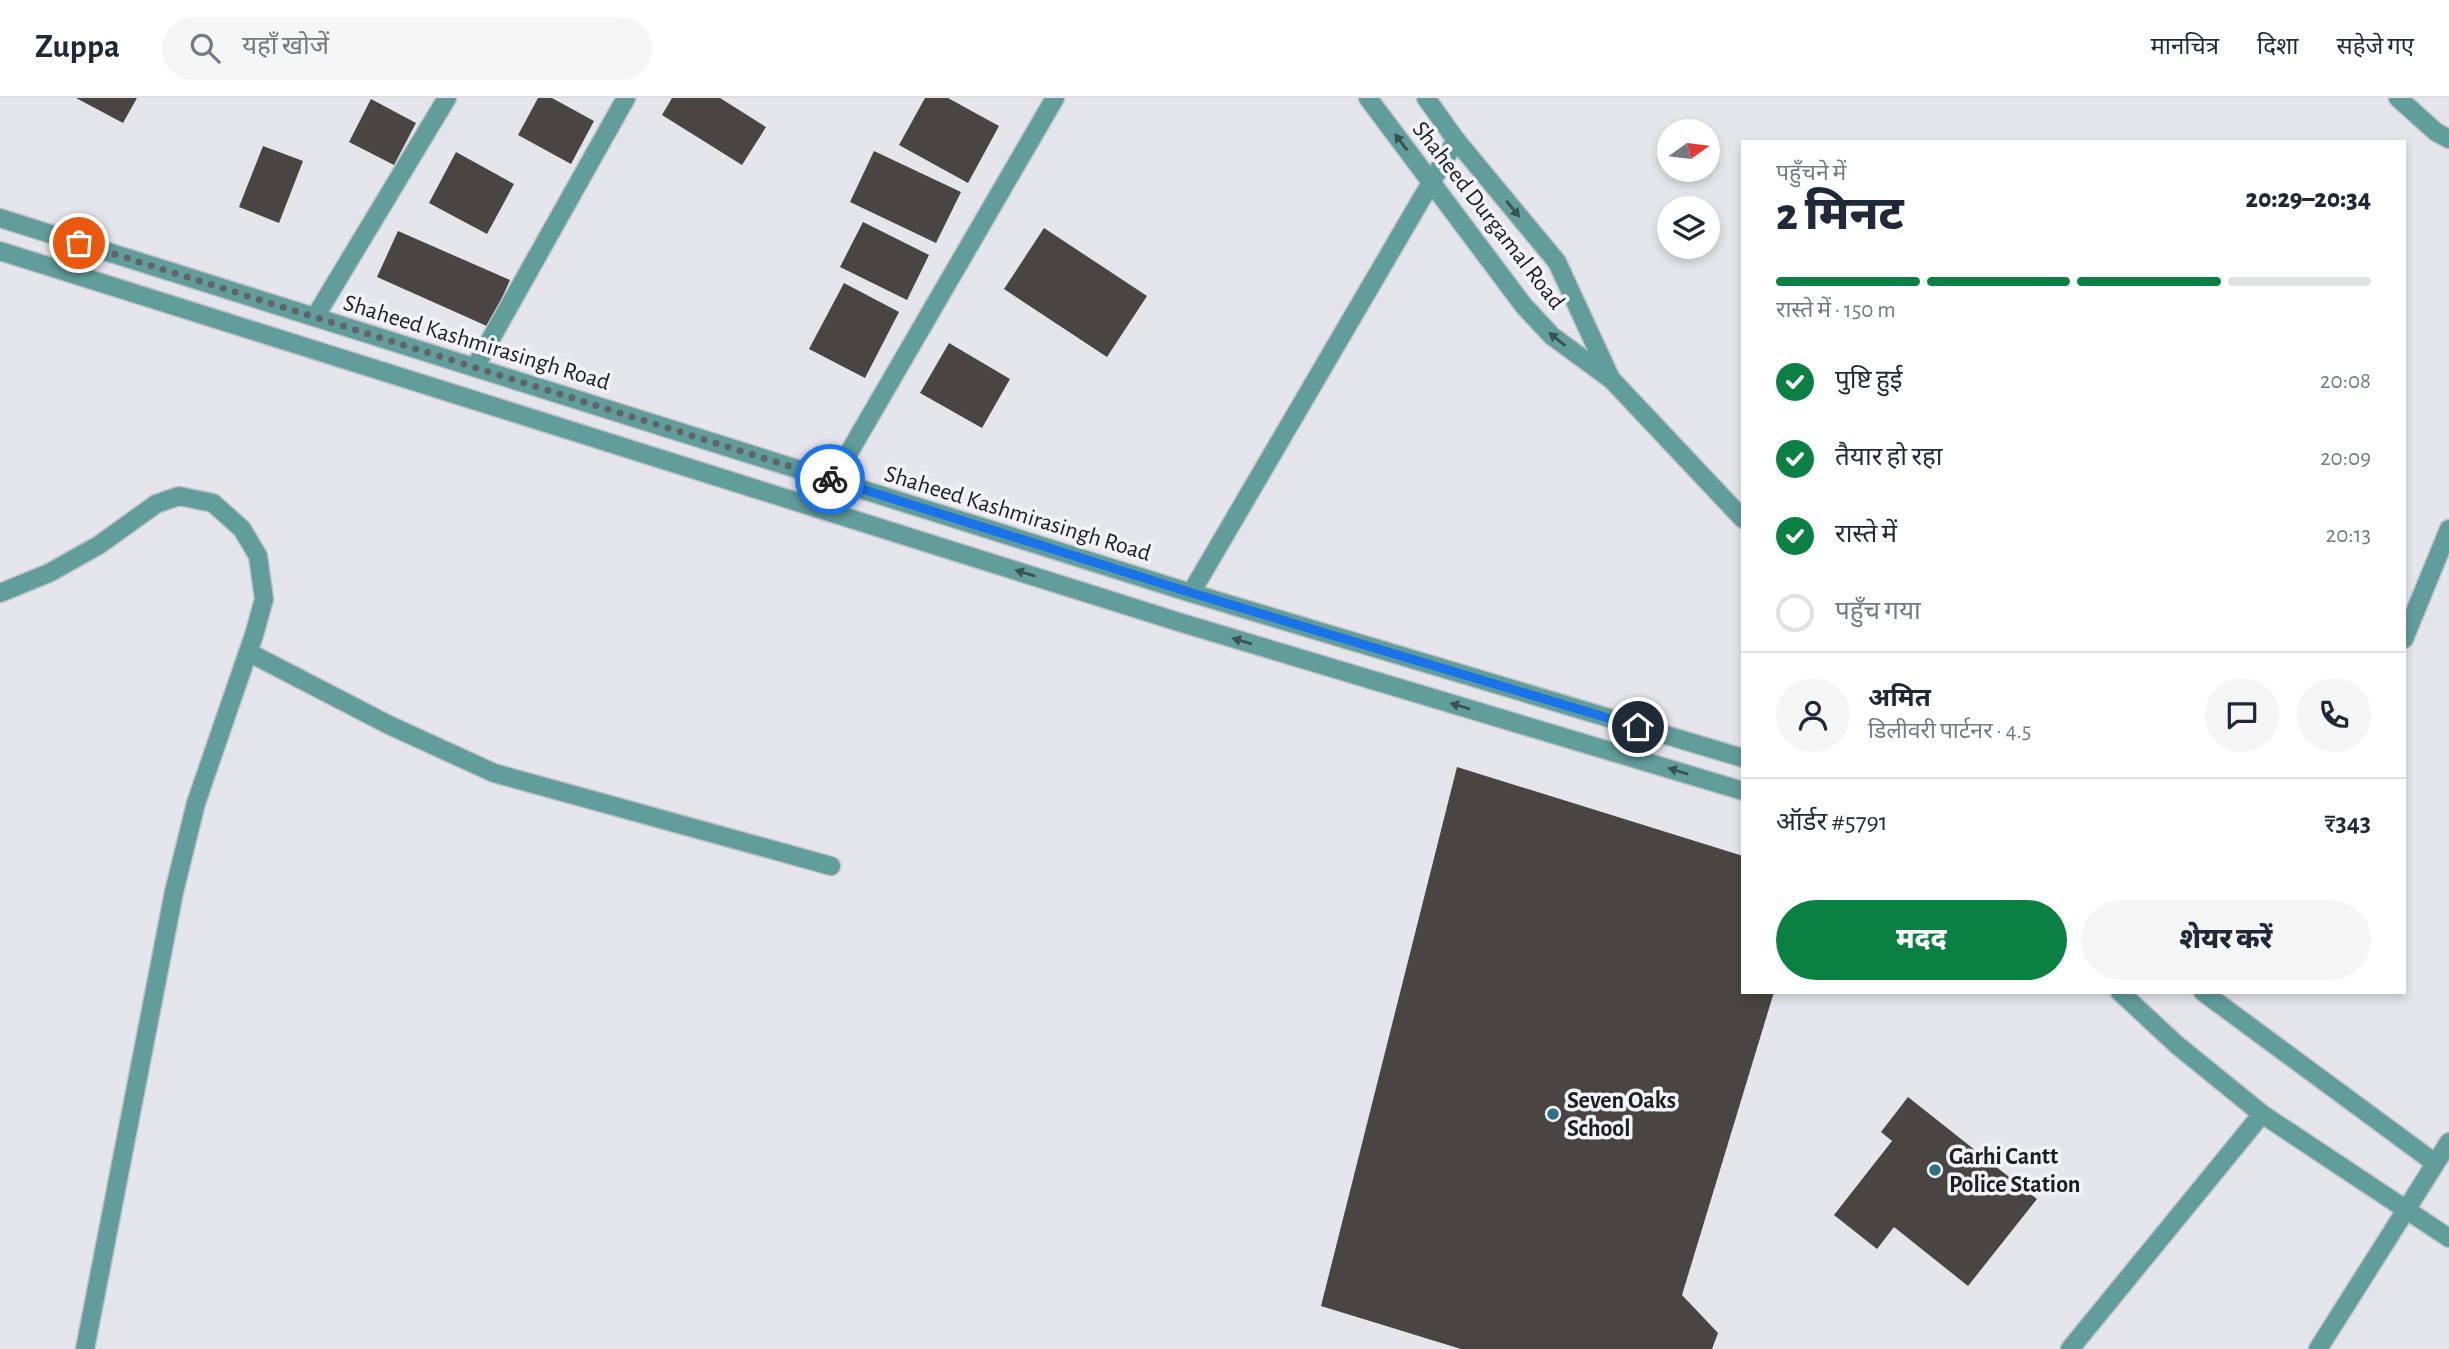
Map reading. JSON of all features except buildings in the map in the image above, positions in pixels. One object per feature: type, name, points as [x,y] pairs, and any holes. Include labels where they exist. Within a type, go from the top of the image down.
[{"type":"street","points":[[315,317],[447,98]]},
{"type":"street","points":[[475,367],[626,98]]},
{"type":"street","points":[[832,480],[1055,98]]},
{"type":"street","name":"Shaheed Durgamal Road","points":[[1368,98],[1524,306],[1552,336],[1612,380],[1741,517]]},
{"type":"street","name":"Shaheed Durgamal Road","points":[[1426,98],[1456,139],[1557,262],[1612,380]]},
{"type":"street","points":[[2398,98],[2436,132],[2449,139]]},
{"type":"street","points":[[1192,593],[1456,139]]},
{"type":"street","name":"Shaheed Kashmirasingh Road","points":[[0,218],[1192,593],[1741,757]]},
{"type":"street","points":[[0,251],[1182,623],[1741,790]]},
{"type":"street","points":[[0,593],[49,573],[99,545],[156,503],[178,496],[213,503],[242,529],[258,556],[264,599],[195,803],[85,1349]]},
{"type":"street","points":[[2406,634],[2449,529]]},
{"type":"street","points":[[248,652],[389,725],[494,773],[831,866]]},
{"type":"street","points":[[2122,994],[2177,1045],[2262,1114],[2449,1238]]},
{"type":"street","points":[[2209,994],[2435,1163]]},
{"type":"street","points":[[2070,1349],[2262,1114]]},
{"type":"street","points":[[2318,1349],[2449,1142]]},
{"type":"way so far","points":[[79,243],[830,479]]},
{"type":"place","name":"Seven Oaks School","points":[[1553,1114]]},
{"type":"place","name":"Garhi Cantt Police Station","points":[[1935,1170]]},
{"type":"route","points":[[830,479],[1192,593],[1638,727]]}]
